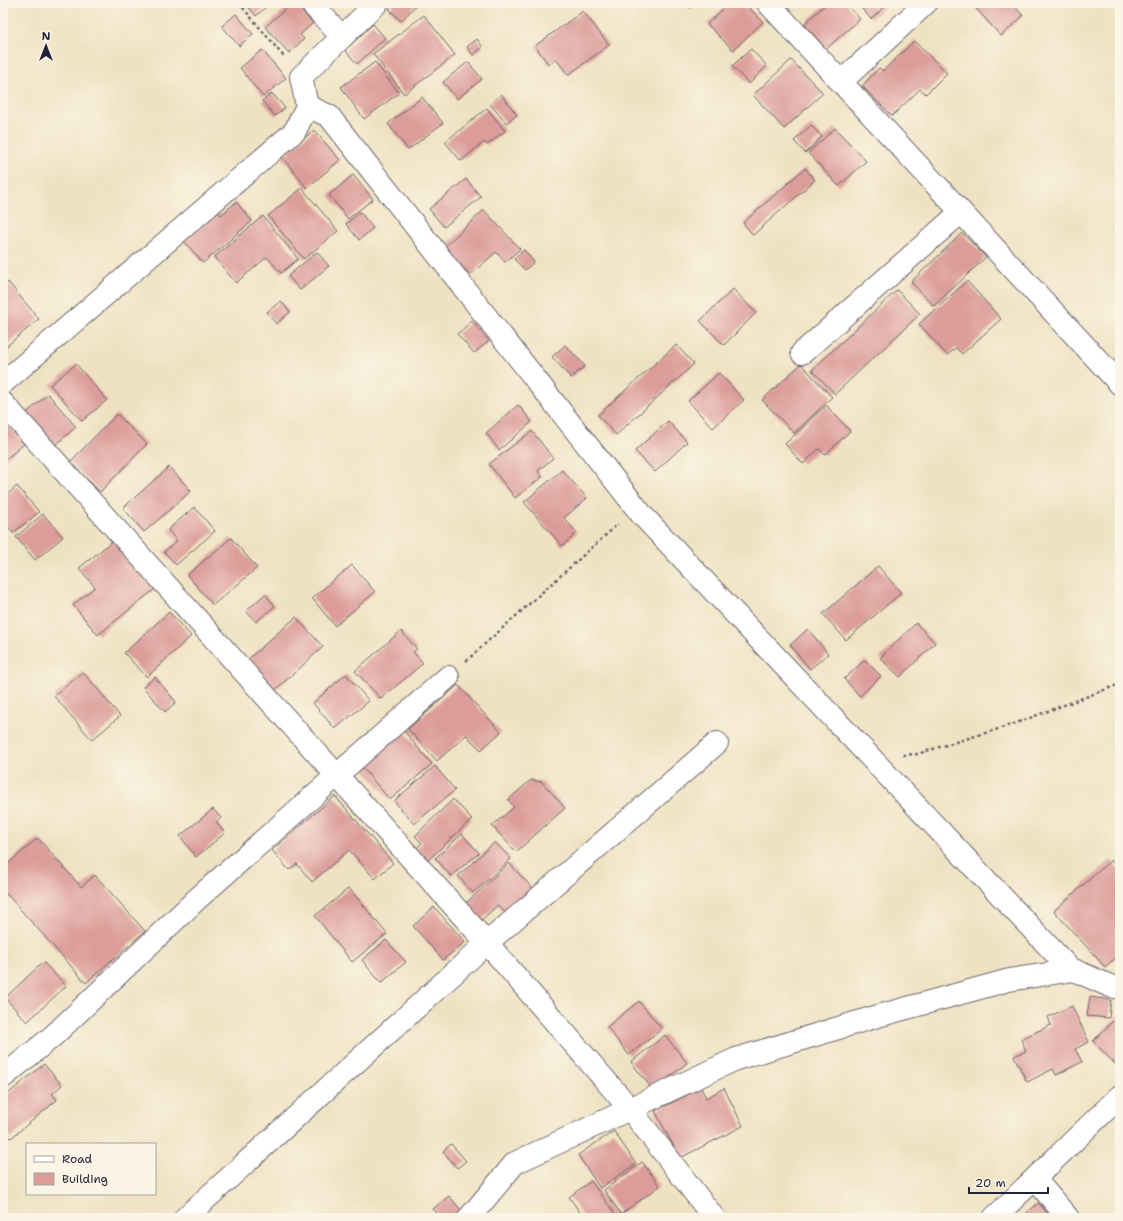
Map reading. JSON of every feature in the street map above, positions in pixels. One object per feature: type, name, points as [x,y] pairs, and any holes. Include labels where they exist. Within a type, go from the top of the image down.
[{"type":"street","points":[[311,3],[342,37]]},
{"type":"street","points":[[3,383],[295,131],[307,106],[301,77],[377,3]]},
{"type":"street","points":[[768,3],[1120,384]]},
{"type":"street","points":[[841,82],[926,3]]},
{"type":"street","points":[[307,106],[328,116],[637,507],[1069,968],[1110,986],[1120,988]]},
{"type":"street","points":[[802,354],[960,212]]},
{"type":"street","points":[[3,403],[487,943],[631,1110],[710,1217]]},
{"type":"street","points":[[3,1077],[53,1036],[197,899],[448,677]]},
{"type":"street","points":[[185,1218],[487,943],[717,742]]},
{"type":"street","points":[[469,1218],[515,1163],[631,1110],[736,1059],[878,1016],[1009,980],[1074,970]]},
{"type":"street","points":[[994,1218],[1120,1096]]},
{"type":"street","points":[[1035,1179],[1068,1218]]},
{"type":"path","points":[[239,3],[301,77]]},
{"type":"path","points":[[448,677],[637,507]]},
{"type":"path","points":[[871,757],[917,754],[1011,725],[1120,684]]},
{"type":"building","points":[[245,3],[270,3],[256,16]]},
{"type":"building","points":[[292,3],[294,3],[313,23],[300,35],[304,39],[289,53],[265,27]]},
{"type":"building","points":[[395,3],[418,3],[401,21],[389,9]]},
{"type":"building","points":[[685,3],[696,3],[690,8]]},
{"type":"building","points":[[729,3],[744,3],[763,22],[733,50],[707,24]]},
{"type":"building","points":[[827,3],[845,3],[860,19],[826,49],[804,24]]},
{"type":"building","points":[[857,3],[889,3],[871,19]]},
{"type":"building","points":[[971,3],[1012,3],[1023,16],[1001,36]]},
{"type":"building","points":[[583,11],[609,45],[568,75],[556,59],[549,65],[535,46]]},
{"type":"building","points":[[236,14],[253,34],[239,46],[222,26]]},
{"type":"building","points":[[424,15],[455,55],[404,94],[373,54]]},
{"type":"building","points":[[373,24],[385,38],[357,64],[345,50]]},
{"type":"building","points":[[477,39],[483,47],[473,55],[467,47]]},
{"type":"building","points":[[914,41],[947,73],[926,94],[920,89],[892,116],[862,86],[879,68],[883,71]]},
{"type":"building","points":[[751,49],[767,66],[749,84],[732,66]]},
{"type":"building","points":[[262,50],[286,78],[263,97],[240,68]]},
{"type":"building","points":[[791,60],[823,93],[784,129],[753,95]]},
{"type":"building","points":[[375,62],[399,93],[364,119],[341,87]]},
{"type":"building","points":[[468,62],[482,79],[457,99],[443,82]]},
{"type":"building","points":[[272,93],[285,108],[275,116],[262,101]]},
{"type":"building","points":[[501,94],[517,115],[506,123],[490,104]]},
{"type":"building","points":[[422,97],[443,123],[408,150],[388,124]]},
{"type":"building","points":[[487,108],[505,131],[487,145],[484,142],[461,161],[445,142]]},
{"type":"building","points":[[811,125],[822,137],[805,153],[794,141]]},
{"type":"building","points":[[835,128],[866,161],[839,186],[808,153]]},
{"type":"building","points":[[314,130],[340,160],[307,188],[282,157]]},
{"type":"building","points":[[805,168],[815,180],[753,235],[743,223]]},
{"type":"building","points":[[353,175],[373,199],[348,219],[329,195]]},
{"type":"building","points":[[466,179],[481,197],[444,227],[429,209]]},
{"type":"building","points":[[302,188],[338,231],[304,259],[268,216]]},
{"type":"building","points":[[236,202],[252,221],[203,263],[184,241],[218,212],[221,215]]},
{"type":"building","points":[[484,210],[520,249],[505,262],[496,252],[470,275],[444,247]]},
{"type":"building","points":[[360,212],[373,228],[359,240],[346,224]]},
{"type":"building","points":[[263,216],[298,259],[281,273],[267,257],[236,283],[214,257]]},
{"type":"building","points":[[962,233],[986,257],[934,306],[911,282]]},
{"type":"building","points":[[524,250],[534,262],[525,270],[514,259]]},
{"type":"building","points":[[317,252],[329,266],[300,290],[288,276]]},
{"type":"building","points":[[967,281],[1001,319],[962,354],[956,348],[947,355],[919,324]]},
{"type":"building","points":[[8,282],[39,319],[3,349],[3,286]]},
{"type":"building","points":[[733,289],[756,313],[724,345],[700,321]]},
{"type":"building","points":[[897,290],[920,314],[835,394],[812,370]]},
{"type":"building","points":[[281,301],[290,312],[276,324],[267,312]]},
{"type":"building","points":[[472,321],[489,341],[474,353],[457,334]]},
{"type":"building","points":[[565,345],[585,366],[571,378],[552,357]]},
{"type":"building","points":[[676,345],[694,364],[616,435],[598,415]]},
{"type":"building","points":[[76,364],[107,400],[82,421],[50,385]]},
{"type":"building","points":[[801,364],[832,397],[794,433],[762,400]]},
{"type":"building","points":[[719,373],[744,400],[713,428],[688,401]]},
{"type":"building","points":[[48,394],[76,427],[52,448],[24,415]]},
{"type":"building","points":[[518,405],[532,422],[499,450],[486,433]]},
{"type":"building","points":[[826,405],[850,431],[825,455],[819,449],[803,464],[785,444]]},
{"type":"building","points":[[117,414],[147,444],[100,492],[70,462]]},
{"type":"building","points":[[668,421],[687,442],[655,472],[635,451]]},
{"type":"building","points":[[7,424],[24,444],[6,459],[3,456],[3,427]]},
{"type":"building","points":[[532,431],[553,458],[538,471],[542,477],[515,498],[489,464]]},
{"type":"building","points":[[169,467],[191,491],[144,532],[123,508]]},
{"type":"building","points":[[562,470],[587,498],[564,518],[577,533],[562,546],[524,502]]},
{"type":"building","points":[[17,486],[39,512],[13,533],[3,520],[3,498]]},
{"type":"building","points":[[194,507],[215,531],[176,565],[164,552],[177,541],[168,530]]},
{"type":"building","points":[[43,514],[63,537],[35,560],[16,537]]},
{"type":"building","points":[[231,538],[257,568],[213,605],[187,575]]},
{"type":"building","points":[[114,540],[155,589],[98,635],[73,605],[95,587],[79,568]]},
{"type":"building","points":[[352,565],[375,592],[335,626],[312,598]]},
{"type":"building","points":[[878,566],[901,593],[846,640],[823,614]]},
{"type":"building","points":[[265,594],[275,606],[256,622],[246,611]]},
{"type":"building","points":[[169,612],[191,636],[147,677],[124,653]]},
{"type":"building","points":[[296,617],[323,647],[273,692],[246,661]]},
{"type":"building","points":[[916,623],[935,643],[900,677],[880,658]]},
{"type":"building","points":[[808,629],[828,654],[810,669],[790,645]]},
{"type":"building","points":[[401,631],[417,649],[413,652],[423,663],[381,699],[355,671]]},
{"type":"building","points":[[865,660],[881,676],[860,696],[844,679]]},
{"type":"building","points":[[83,672],[120,716],[92,740],[54,696]]},
{"type":"building","points":[[346,674],[369,701],[335,729],[313,703]]},
{"type":"building","points":[[155,677],[176,702],[165,712],[143,687]]},
{"type":"building","points":[[458,685],[501,732],[481,750],[466,735],[437,761],[408,729]]},
{"type":"building","points":[[403,730],[432,764],[390,800],[361,766]]},
{"type":"building","points":[[435,766],[455,790],[414,824],[394,801]]},
{"type":"building","points":[[531,780],[542,782],[565,808],[516,852],[492,826],[514,807],[508,800]]},
{"type":"building","points":[[335,796],[393,863],[375,879],[349,850],[312,882],[297,864],[289,870],[272,850]]},
{"type":"building","points":[[453,799],[472,819],[425,863],[413,851],[422,843],[415,836]]},
{"type":"building","points":[[213,809],[221,818],[216,822],[225,833],[196,857],[180,836]]},
{"type":"building","points":[[462,834],[479,853],[451,876],[435,858]]},
{"type":"building","points":[[38,838],[81,887],[95,875],[145,931],[86,983],[3,890],[3,868]]},
{"type":"building","points":[[495,842],[511,859],[473,893],[458,876]]},
{"type":"building","points":[[1111,860],[1120,870],[1120,954],[1105,967],[1054,911]]},
{"type":"building","points":[[509,863],[535,891],[508,916],[498,905],[479,922],[463,906]]},
{"type":"building","points":[[349,888],[387,934],[352,962],[315,916]]},
{"type":"building","points":[[434,907],[465,942],[443,960],[413,926]]},
{"type":"building","points":[[386,940],[406,962],[381,983],[362,960]]},
{"type":"building","points":[[43,962],[66,986],[27,1022],[5,998]]},
{"type":"building","points":[[1090,997],[1111,1000],[1109,1018],[1087,1016]]},
{"type":"building","points":[[639,1001],[662,1029],[629,1055],[607,1027]]},
{"type":"building","points":[[1072,1006],[1089,1042],[1075,1049],[1082,1062],[1056,1075],[1053,1069],[1027,1082],[1014,1056],[1026,1051],[1021,1039],[1051,1025],[1048,1017]]},
{"type":"building","points":[[1120,1014],[1120,1069],[1093,1041]]},
{"type":"building","points":[[665,1035],[687,1063],[653,1090],[631,1062]]},
{"type":"building","points":[[44,1064],[62,1085],[52,1094],[57,1100],[11,1138],[3,1128],[3,1098]]},
{"type":"building","points":[[701,1088],[706,1098],[724,1088],[743,1126],[680,1158],[655,1111]]},
{"type":"building","points":[[614,1131],[636,1164],[600,1188],[578,1155]]},
{"type":"building","points":[[451,1144],[466,1161],[457,1168],[443,1151]]},
{"type":"building","points":[[642,1162],[660,1186],[621,1214],[604,1190]]},
{"type":"building","points":[[591,1181],[618,1218],[584,1218],[569,1197]]},
{"type":"building","points":[[449,1196],[465,1215],[462,1218],[441,1218],[433,1209]]},
{"type":"building","points":[[1038,1203],[1052,1218],[1021,1218]]}]
